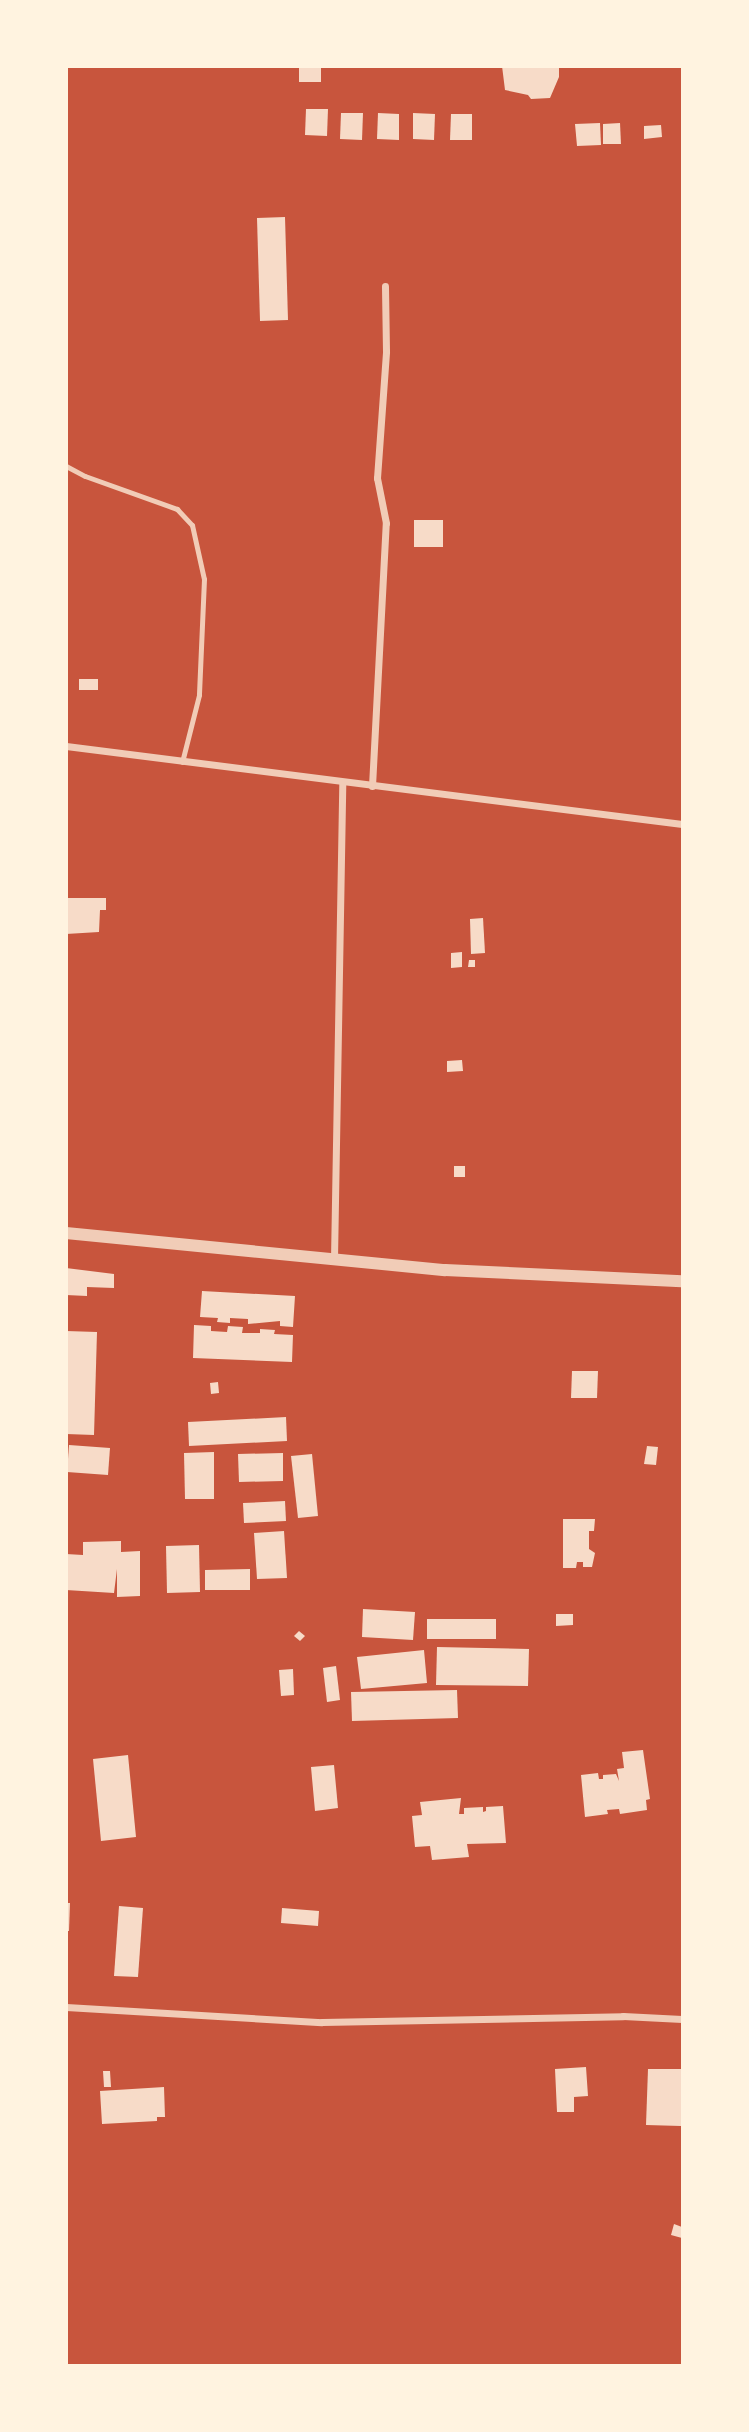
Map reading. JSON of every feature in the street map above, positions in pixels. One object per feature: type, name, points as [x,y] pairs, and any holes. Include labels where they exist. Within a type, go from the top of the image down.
[{"type":"street","points":[[372,786],[386,523],[377,478],[386,351],[385,286]]},
{"type":"street","points":[[66,746],[682,824]]},
{"type":"street","points":[[334,1259],[342,783]]},
{"type":"street","points":[[66,1233],[445,1270],[682,1281]]},
{"type":"street","points":[[66,2007],[322,2022],[623,2016],[682,2018]]},
{"type":"lane","points":[[66,466],[85,476],[177,509],[192,525],[204,579],[199,695],[182,762]]},
{"type":"building","points":[[299,66],[321,66],[321,82],[299,82]]},
{"type":"building","points":[[502,66],[559,66],[559,77],[550,98],[531,99],[528,95],[505,90]]},
{"type":"building","points":[[306,109],[328,109],[327,136],[305,135]]},
{"type":"building","points":[[341,113],[363,113],[362,140],[340,139]]},
{"type":"building","points":[[378,113],[399,114],[399,140],[377,139]]},
{"type":"building","points":[[413,113],[435,114],[434,140],[413,139]]},
{"type":"building","points":[[451,114],[472,114],[472,140],[450,140]]},
{"type":"building","points":[[600,123],[601,145],[577,146],[575,124]]},
{"type":"building","points":[[620,123],[621,144],[603,144],[603,124]]},
{"type":"building","points":[[661,125],[662,137],[644,139],[644,126]]},
{"type":"building","points":[[285,217],[288,320],[260,321],[257,218]]},
{"type":"building","points":[[414,520],[443,520],[443,547],[414,547]]},
{"type":"building","points":[[79,679],[98,679],[98,690],[79,690]]},
{"type":"building","points":[[66,898],[106,898],[106,910],[100,910],[99,932],[66,934]]},
{"type":"building","points":[[483,918],[485,953],[471,954],[470,919]]},
{"type":"building","points":[[462,952],[462,967],[451,968],[451,953]]},
{"type":"building","points":[[469,960],[475,960],[475,967],[468,967]]},
{"type":"building","points":[[462,1060],[463,1071],[447,1072],[447,1061]]},
{"type":"building","points":[[454,1166],[465,1166],[465,1177],[454,1177]]},
{"type":"building","points":[[66,1268],[114,1274],[114,1288],[87,1287],[87,1296],[66,1295]]},
{"type":"building","points":[[202,1291],[295,1296],[293,1327],[280,1326],[280,1321],[248,1324],[248,1319],[230,1318],[230,1323],[217,1322],[218,1318],[200,1317]]},
{"type":"building","points":[[194,1325],[211,1326],[211,1331],[227,1332],[228,1326],[243,1327],[242,1333],[260,1333],[260,1329],[275,1330],[274,1334],[293,1335],[292,1362],[193,1358]]},
{"type":"building","points":[[66,1331],[97,1332],[94,1435],[66,1434]]},
{"type":"building","points":[[572,1371],[598,1371],[597,1398],[571,1398]]},
{"type":"building","points":[[218,1382],[219,1393],[211,1394],[210,1383]]},
{"type":"building","points":[[286,1417],[287,1441],[189,1446],[188,1422]]},
{"type":"building","points":[[69,1445],[110,1448],[108,1475],[67,1472]]},
{"type":"building","points":[[647,1446],[658,1447],[656,1465],[644,1464]]},
{"type":"building","points":[[214,1452],[214,1499],[185,1499],[184,1453]]},
{"type":"building","points":[[283,1453],[283,1481],[239,1482],[238,1454]]},
{"type":"building","points":[[312,1454],[318,1516],[298,1518],[291,1456]]},
{"type":"building","points":[[285,1501],[286,1521],[244,1523],[243,1503]]},
{"type":"building","points":[[563,1519],[595,1519],[594,1531],[589,1531],[589,1549],[595,1553],[592,1567],[583,1567],[583,1562],[577,1562],[576,1568],[563,1568]]},
{"type":"building","points":[[284,1531],[287,1578],[257,1579],[254,1533]]},
{"type":"building","points":[[121,1541],[121,1552],[140,1551],[140,1596],[117,1597],[117,1569],[114,1593],[66,1590],[66,1554],[83,1555],[83,1542]]},
{"type":"building","points":[[199,1545],[200,1592],[167,1593],[166,1546]]},
{"type":"building","points":[[250,1569],[250,1590],[205,1590],[205,1570]]},
{"type":"building","points":[[363,1609],[415,1612],[413,1640],[362,1637]]},
{"type":"building","points":[[556,1614],[573,1614],[573,1625],[556,1626]]},
{"type":"building","points":[[427,1619],[496,1619],[496,1639],[427,1639]]},
{"type":"building","points":[[299,1631],[305,1636],[300,1641],[294,1636]]},
{"type":"building","points":[[437,1647],[529,1649],[528,1686],[436,1685]]},
{"type":"building","points":[[424,1650],[427,1683],[361,1689],[357,1657]]},
{"type":"building","points":[[336,1666],[340,1700],[327,1702],[323,1668]]},
{"type":"building","points":[[293,1669],[294,1695],[281,1696],[279,1670]]},
{"type":"building","points":[[457,1690],[458,1718],[352,1721],[351,1692]]},
{"type":"building","points":[[643,1750],[650,1799],[646,1800],[647,1810],[620,1814],[619,1809],[607,1810],[608,1814],[585,1817],[581,1775],[598,1773],[599,1779],[603,1779],[603,1775],[616,1774],[619,1781],[617,1769],[624,1768],[622,1752]]},
{"type":"building","points":[[128,1755],[136,1837],[101,1841],[93,1759]]},
{"type":"building","points":[[334,1765],[338,1808],[315,1811],[311,1767]]},
{"type":"building","points":[[461,1798],[459,1814],[464,1814],[464,1808],[483,1807],[483,1812],[486,1807],[503,1806],[506,1843],[467,1844],[469,1857],[432,1860],[430,1846],[415,1847],[412,1816],[422,1815],[420,1802]]},
{"type":"building","points":[[66,1903],[70,1903],[69,1931],[66,1931]]},
{"type":"building","points":[[119,1906],[143,1908],[138,1977],[114,1976]]},
{"type":"building","points":[[282,1908],[319,1911],[318,1926],[281,1923]]},
{"type":"building","points":[[586,2067],[588,2096],[574,2097],[574,2112],[557,2112],[555,2069]]},
{"type":"building","points":[[648,2069],[682,2069],[681,2126],[646,2125]]},
{"type":"building","points":[[103,2071],[110,2071],[111,2087],[104,2087]]},
{"type":"building","points":[[164,2087],[165,2117],[157,2117],[157,2121],[102,2124],[100,2091]]},
{"type":"building","points":[[674,2224],[682,2227],[682,2238],[671,2235]]}]
